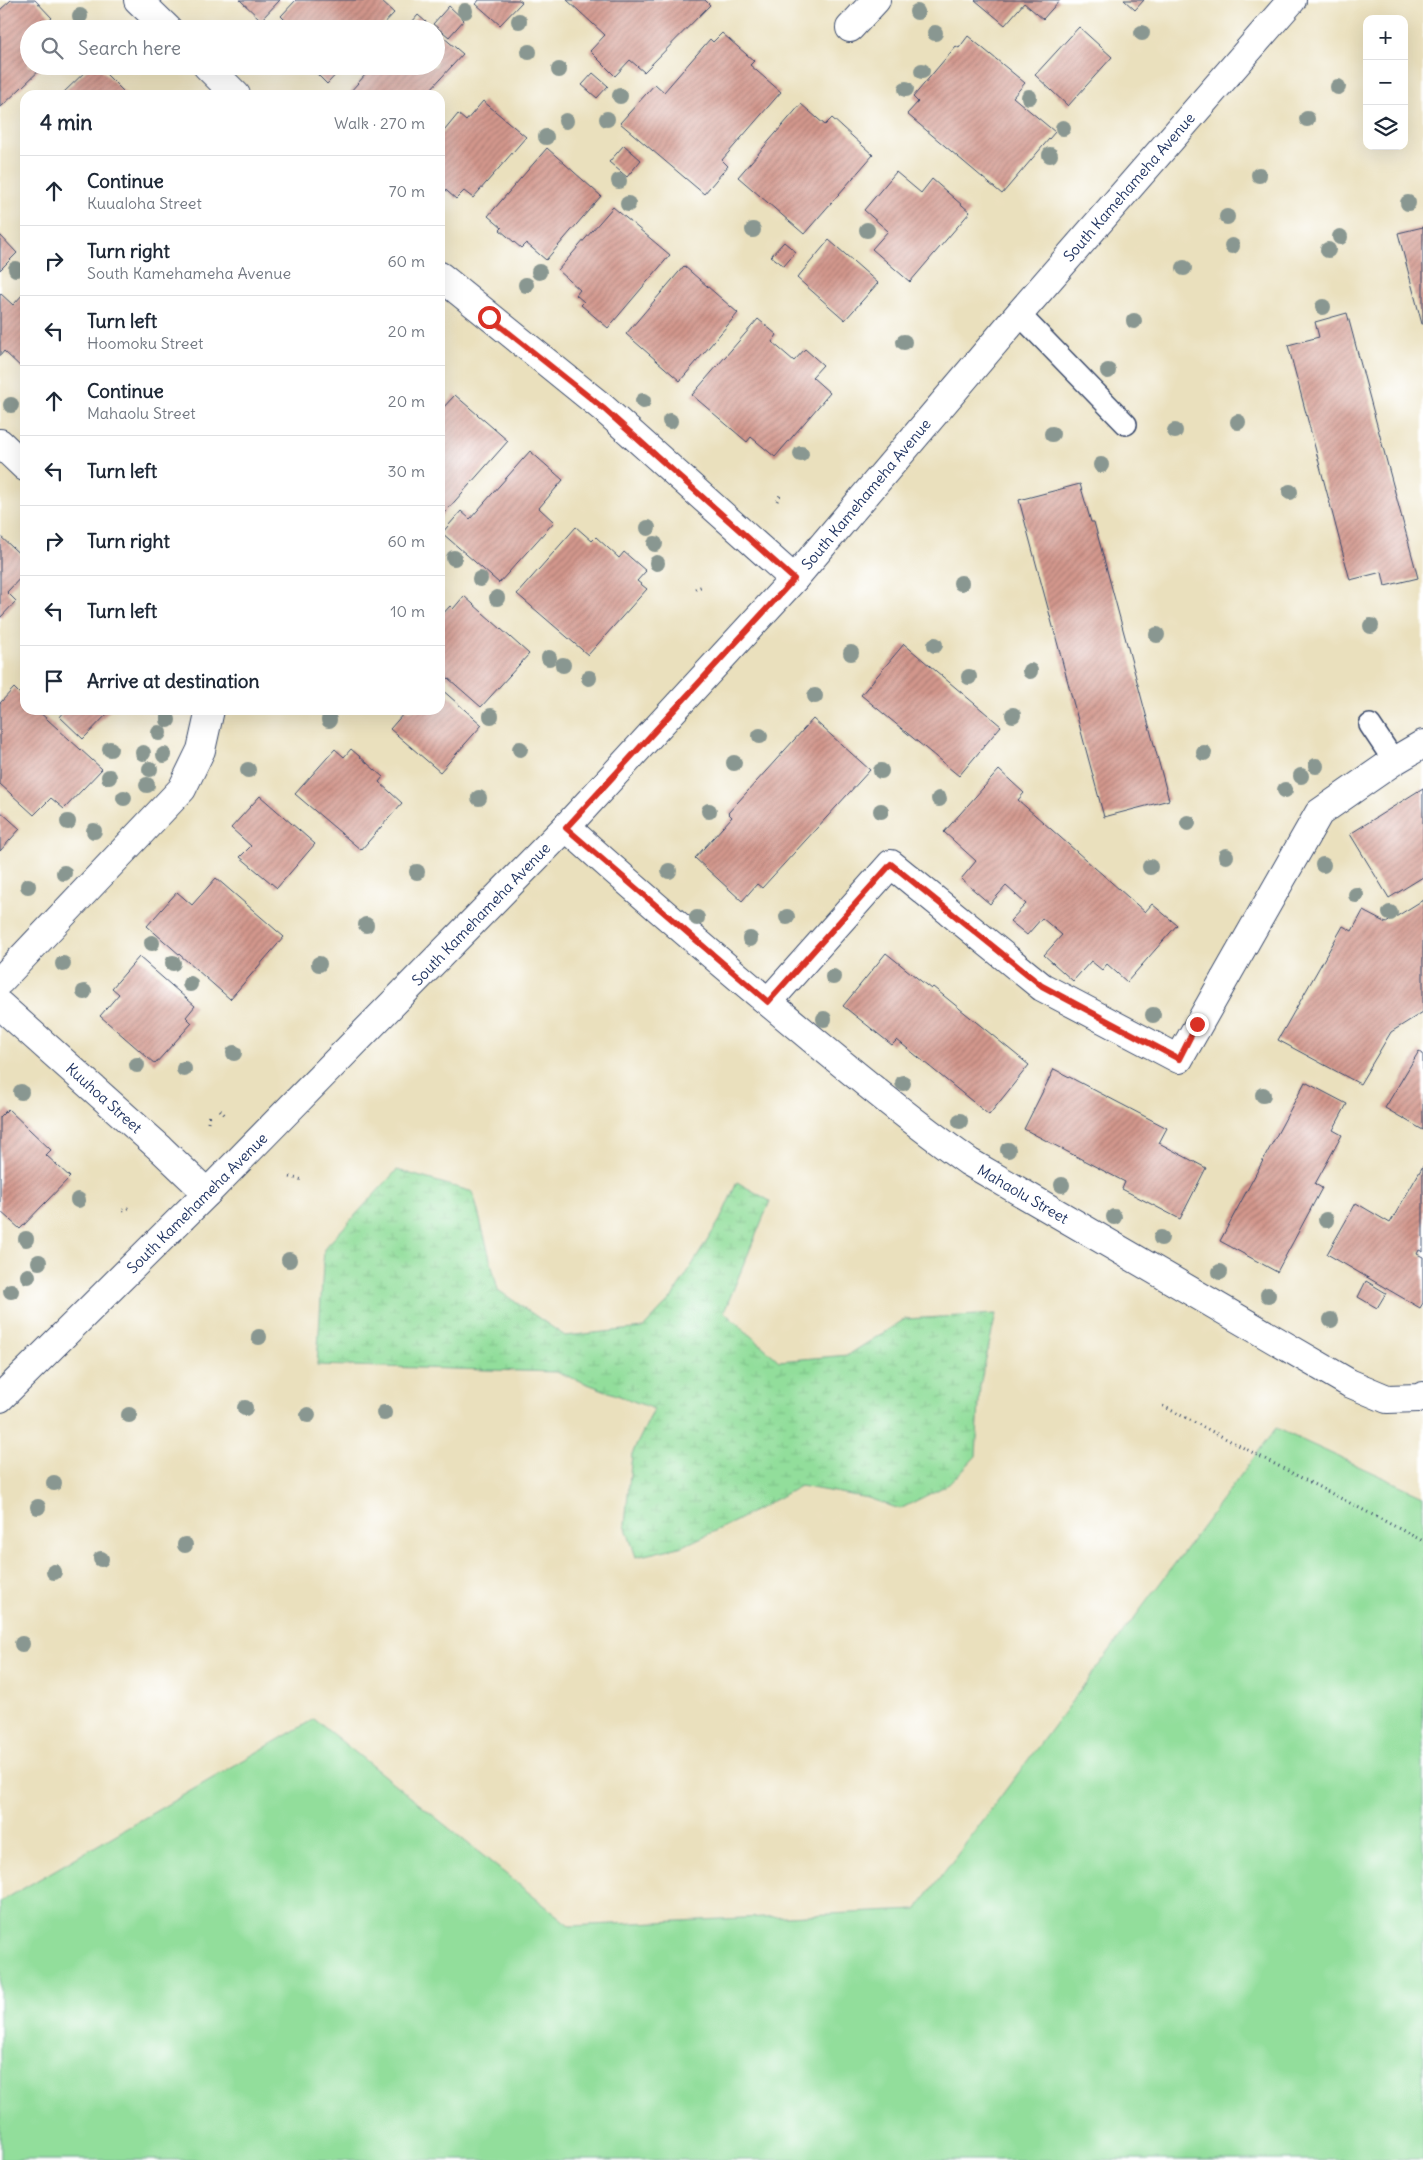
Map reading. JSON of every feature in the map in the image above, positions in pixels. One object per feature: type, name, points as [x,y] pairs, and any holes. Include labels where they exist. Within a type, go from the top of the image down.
[{"type":"street","points":[[138,0],[159,20]]},
{"type":"street","points":[[850,28],[876,0]]},
{"type":"street","name":"South Kamehameha Avenue","points":[[0,1398],[207,1194],[566,828],[794,579],[1019,314],[1292,0]]},
{"type":"street","points":[[216,75],[231,90]]},
{"type":"street","points":[[445,280],[603,408],[794,579]]},
{"type":"street","points":[[0,443],[20,462]]},
{"type":"street","points":[[0,981],[182,788],[201,750],[209,715]]},
{"type":"street","points":[[768,1002],[891,864],[1042,986],[1179,1059],[1319,813],[1394,761],[1423,744]]},
{"type":"street","name":"Mahaolu Street","points":[[566,828],[768,1002],[919,1127],[969,1162],[1349,1383],[1387,1399],[1418,1398],[1423,1396]]},
{"type":"street","name":"Kuuhoa Street","points":[[0,1005],[161,1149],[207,1194]]},
{"type":"lane","points":[[1019,314],[1126,424]]},
{"type":"lane","points":[[1370,724],[1394,761]]},
{"type":"path","points":[[777,501],[780,495]]},
{"type":"path","points":[[695,589],[703,586]]},
{"type":"path","points":[[220,1110],[226,1116]]},
{"type":"path","points":[[208,1122],[209,1114]]},
{"type":"path","points":[[290,1177],[303,1180]]},
{"type":"path","points":[[123,1210],[131,1207]]},
{"type":"path","points":[[1163,1406],[1423,1541]]},
{"type":"green space","points":[[397,1170],[473,1192],[498,1290],[565,1336],[643,1328],[671,1299],[720,1220],[737,1182],[770,1201],[724,1312],[779,1361],[848,1355],[905,1319],[996,1314],[980,1385],[976,1456],[949,1484],[900,1509],[868,1498],[800,1486],[736,1521],[683,1546],[636,1557],[625,1525],[632,1454],[654,1409],[556,1372],[317,1365],[324,1249]]},
{"type":"green space","points":[[1276,1428],[1423,1496],[1423,2160],[0,2160],[0,1902],[314,1719],[570,1926],[916,1910]]},
{"type":"building","points":[[11,0],[35,0],[52,18],[50,20],[20,20],[20,75],[35,75],[0,108],[0,10]]},
{"type":"building","points":[[240,0],[280,0],[261,20]]},
{"type":"building","points":[[296,0],[382,0],[394,13],[387,20],[285,20],[281,16]]},
{"type":"building","points":[[479,0],[519,0],[522,2],[500,25],[476,4]]},
{"type":"building","points":[[567,0],[705,0],[710,5],[644,72],[630,60],[615,76],[590,51],[605,35]]},
{"type":"building","points":[[975,0],[1060,0],[1043,19],[1024,3],[1005,25]]},
{"type":"building","points":[[1124,0],[1144,0],[1135,10]]},
{"type":"building","points":[[449,6],[464,20],[449,37],[445,34],[445,20],[437,20]]},
{"type":"building","points":[[418,15],[424,20],[414,20]]},
{"type":"building","points":[[1079,27],[1112,57],[1068,106],[1035,75]]},
{"type":"building","points":[[722,33],[754,61],[750,65],[781,92],[722,160],[728,166],[704,194],[620,123],[655,84],[664,92],[710,39],[713,42]]},
{"type":"building","points":[[968,36],[1025,83],[1013,97],[1055,132],[1002,194],[907,114],[918,102],[913,97],[956,46],[959,48]]},
{"type":"building","points":[[445,39],[463,54],[445,74]]},
{"type":"building","points":[[593,73],[608,86],[597,98],[582,85]]},
{"type":"building","points":[[82,75],[107,75],[122,90],[66,90]]},
{"type":"building","points":[[318,75],[336,75],[327,84]]},
{"type":"building","points":[[365,75],[444,75],[430,90],[352,90]]},
{"type":"building","points":[[483,101],[526,137],[473,198],[464,191],[456,199],[445,189],[445,130],[458,114],[466,121]]},
{"type":"building","points":[[801,104],[825,125],[832,118],[873,155],[804,234],[738,177]]},
{"type":"building","points":[[624,145],[641,160],[627,177],[609,162]]},
{"type":"building","points":[[547,148],[601,196],[546,260],[526,243],[521,248],[500,230],[502,228],[488,216]]},
{"type":"building","points":[[896,172],[921,193],[932,179],[970,212],[910,282],[872,249],[888,231],[864,210]]},
{"type":"building","points":[[613,207],[670,255],[608,328],[581,305],[584,302],[576,295],[580,290],[558,270]]},
{"type":"building","points":[[1423,227],[1423,324],[1422,324],[1398,233]]},
{"type":"building","points":[[0,235],[17,253],[0,270]]},
{"type":"building","points":[[829,240],[878,283],[845,320],[797,278]]},
{"type":"building","points":[[784,242],[796,252],[784,266],[771,256]]},
{"type":"building","points":[[684,266],[738,313],[680,381],[626,334]]},
{"type":"building","points":[[0,293],[13,305],[20,297],[20,366],[4,351],[0,356]]},
{"type":"building","points":[[1347,313],[1418,578],[1385,586],[1382,572],[1350,580],[1288,345],[1319,337],[1315,322]]},
{"type":"building","points":[[758,319],[777,335],[772,342],[794,361],[805,349],[823,365],[812,377],[830,393],[775,457],[751,437],[747,442],[692,395]]},
{"type":"building","points":[[455,395],[508,441],[445,512],[445,406]]},
{"type":"building","points":[[530,451],[563,480],[539,508],[554,522],[499,583],[445,536],[445,530],[461,511],[470,519]]},
{"type":"building","points":[[1080,484],[1091,522],[1094,522],[1169,800],[1104,817],[1019,500]]},
{"type":"building","points":[[576,527],[592,541],[596,537],[619,558],[624,552],[646,571],[637,581],[647,589],[588,655],[517,594]]},
{"type":"building","points":[[0,536],[20,554],[20,578],[7,592],[16,601],[0,618]]},
{"type":"building","points":[[464,596],[529,654],[481,707],[445,675],[445,612],[450,606],[453,609]]},
{"type":"building","points":[[904,644],[1001,726],[959,776],[861,695]]},
{"type":"building","points":[[14,688],[20,694],[20,715],[43,715],[102,769],[64,809],[51,798],[34,815],[0,784],[0,703]]},
{"type":"building","points":[[445,692],[482,725],[440,772],[390,729],[402,715],[445,715]]},
{"type":"building","points":[[62,715],[106,715],[83,739],[60,717]]},
{"type":"building","points":[[813,719],[870,770],[762,888],[757,884],[742,901],[695,858],[732,817],[728,813]]},
{"type":"building","points":[[335,749],[344,757],[351,749],[383,777],[379,782],[402,803],[361,850],[295,794]]},
{"type":"building","points":[[999,770],[1024,793],[1018,800],[1145,912],[1152,904],[1177,925],[1127,982],[1107,964],[1102,970],[1091,961],[1073,981],[1044,955],[1062,935],[1042,918],[1027,935],[1010,921],[1026,904],[1006,886],[990,904],[961,879],[976,861],[944,832]]},
{"type":"building","points":[[1423,788],[1423,877],[1389,898],[1350,834]]},
{"type":"building","points":[[260,796],[315,844],[277,888],[240,857],[251,846],[231,828]]},
{"type":"building","points":[[0,811],[20,829],[0,851]]},
{"type":"building","points":[[216,878],[284,937],[230,999],[147,926],[177,892],[192,905]]},
{"type":"building","points":[[1423,900],[1423,1012],[1391,1032],[1360,1084],[1278,1040],[1343,926],[1352,931],[1363,911],[1386,923]]},
{"type":"building","points":[[886,953],[931,989],[933,987],[1029,1065],[989,1115],[897,1040],[892,1045],[843,1006]]},
{"type":"building","points":[[139,957],[195,1006],[186,1017],[192,1023],[155,1064],[100,1016],[119,994],[112,988]]},
{"type":"building","points":[[1419,1051],[1423,1054],[1423,1130],[1385,1108]]},
{"type":"building","points":[[1054,1069],[1167,1128],[1159,1143],[1206,1168],[1180,1219],[1122,1189],[1125,1182],[1024,1129]]},
{"type":"building","points":[[1305,1082],[1347,1104],[1333,1130],[1342,1135],[1315,1184],[1322,1188],[1277,1272],[1220,1241]]},
{"type":"building","points":[[8,1109],[51,1150],[46,1155],[70,1177],[20,1229],[0,1211],[0,1117]]},
{"type":"building","points":[[1423,1166],[1423,1252],[1419,1250],[1417,1254],[1423,1257],[1423,1303],[1420,1308],[1327,1254],[1356,1203],[1390,1223]]},
{"type":"building","points":[[1366,1281],[1386,1293],[1377,1308],[1358,1297]]},
{"type":"route","points":[[489,317],[603,408],[794,579],[566,828],[768,1002],[891,864],[1042,986],[1179,1059],[1197,1024]]}]
